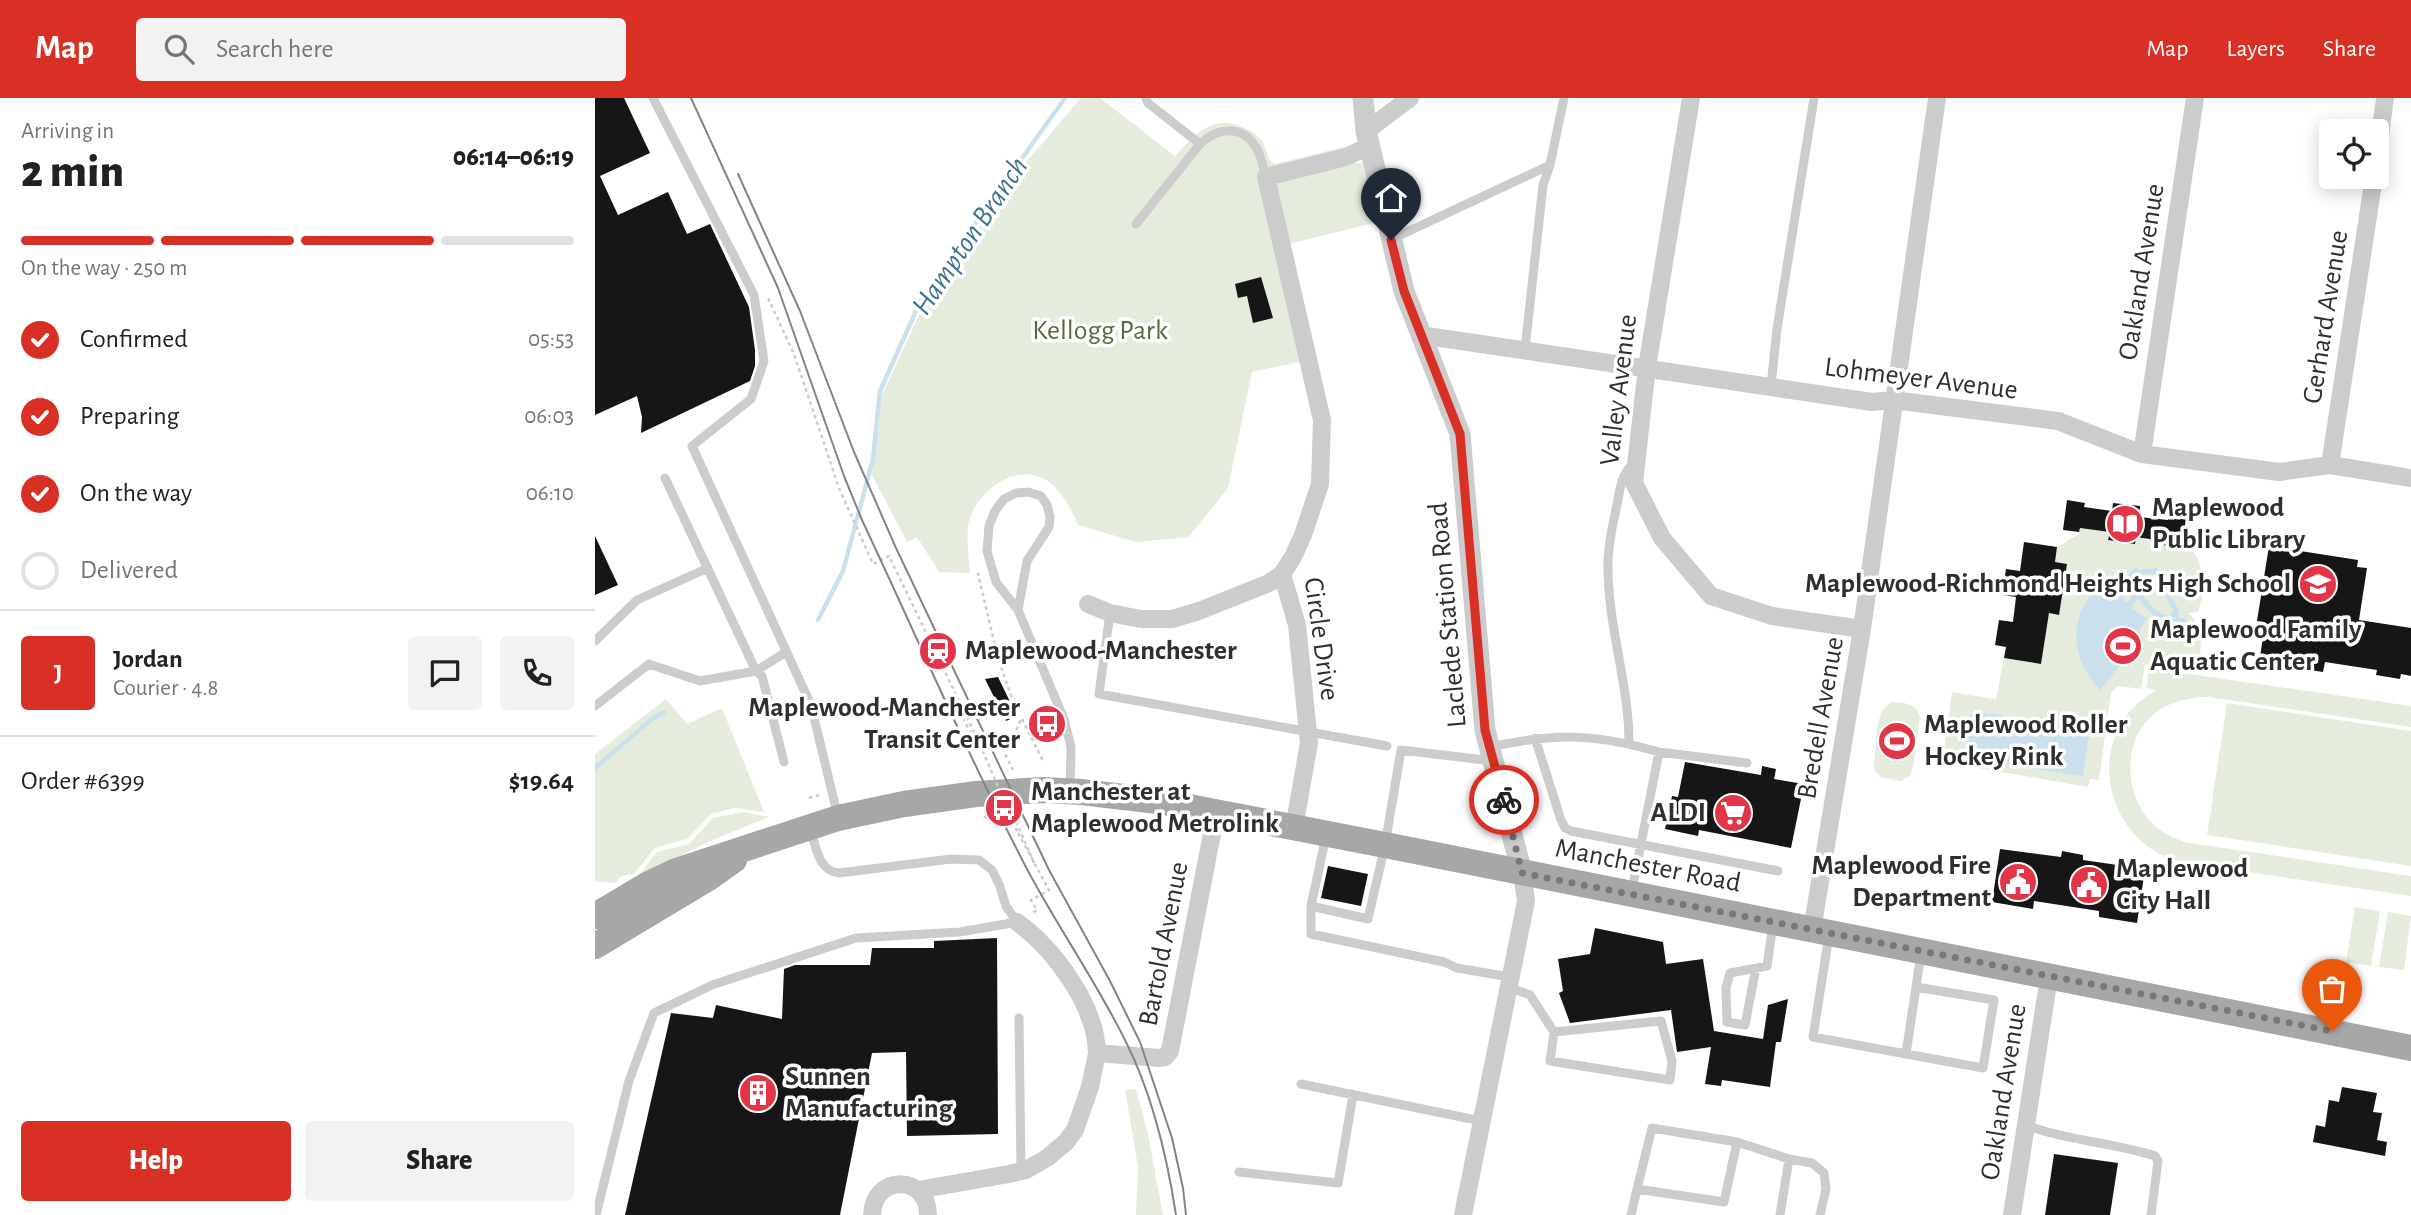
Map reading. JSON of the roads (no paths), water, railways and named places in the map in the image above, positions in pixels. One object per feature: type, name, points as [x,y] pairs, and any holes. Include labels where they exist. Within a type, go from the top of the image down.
[{"type":"main road","name":"Manchester Road","points":[[595,916],[647,885],[676,872],[838,818],[952,797],[1018,791],[1070,791],[1122,795],[1385,845],[2411,1048]]},
{"type":"main road","name":"Manchester Road","points":[[595,946],[710,877],[749,849]]},
{"type":"street","name":"Laclede Station Road","points":[[1363,98],[1368,138],[1404,291],[1460,434],[1485,730],[1522,873],[1526,901],[1462,1215]]},
{"type":"street","points":[[1266,177],[1346,157],[1410,98]]},
{"type":"street","name":"Valley Avenue","points":[[1691,98],[1647,367],[1634,483],[1662,538],[1711,596],[1772,616],[1862,629]]},
{"type":"street","name":"Bredell Avenue","points":[[1821,932],[1937,98]]},
{"type":"street","name":"Oakland Avenue","points":[[2142,454],[2195,98]]},
{"type":"street","points":[[2382,119],[2385,98]]},
{"type":"street","name":"Circle Drive","points":[[1266,177],[1322,420],[1320,485],[1303,535],[1282,574],[1297,625],[1309,744],[1294,828]]},
{"type":"street","name":"Gerhard Avenue","points":[[2330,465],[2372,189]]},
{"type":"street","name":"Lohmeyer Avenue","points":[[1420,335],[1872,402],[1893,400],[2058,421],[2142,454],[2279,472],[2330,465],[2411,478]]},
{"type":"street","points":[[1087,604],[1110,614],[1141,620],[1172,619],[1248,594],[1282,574]]},
{"type":"street","name":"Bartold Avenue","points":[[1097,1053],[1159,1058],[1165,1057],[1170,1051],[1216,813]]},
{"type":"street","name":"Bartold Avenue","points":[[872,1215],[873,1204],[884,1189],[901,1184],[918,1190],[1021,1171],[1047,1158],[1066,1142],[1075,1130],[1090,1087],[1097,1053],[1093,1025],[1073,986],[1047,947],[1022,919]]},
{"type":"street","name":"Oakland Avenue","points":[[2012,1215],[2049,977]]},
{"type":"street","points":[[918,1190],[928,1205],[928,1215]]},
{"type":"lane","points":[[653,98],[754,295],[764,361],[751,400],[692,446],[811,705],[838,818]]},
{"type":"lane","points":[[1146,98],[1148,103],[1200,144]]},
{"type":"lane","points":[[1525,349],[1543,186],[1564,98]]},
{"type":"lane","points":[[1771,386],[1777,329],[1814,98]]},
{"type":"lane","points":[[1136,225],[1200,144],[1211,134],[1233,130],[1253,142],[1259,152],[1266,177]]},
{"type":"lane","points":[[1391,240],[1550,165]]},
{"type":"lane","points":[[1629,743],[1628,705],[1613,627],[1608,565],[1609,543],[1625,472],[1636,463]]},
{"type":"lane","points":[[666,478],[756,671],[762,676],[784,762]]},
{"type":"lane","points":[[1018,610],[1027,561],[1049,527],[1050,517],[1041,496],[1028,492],[1016,493],[1004,499],[995,511],[987,538],[992,572],[1005,596],[1018,610],[1068,734],[1071,747],[1070,791]]},
{"type":"lane","points":[[595,641],[638,600],[708,568]]},
{"type":"lane","points":[[1110,614],[1099,694],[1387,746]]},
{"type":"lane","points":[[595,706],[649,664],[700,681],[756,671],[786,652]]},
{"type":"lane","points":[[1311,906],[1368,919],[1385,845],[1401,750],[1491,754],[1535,738],[1562,735],[1605,738],[1659,752],[1747,763]]},
{"type":"lane","points":[[1535,738],[1565,828],[1640,846],[1779,872]]},
{"type":"lane","points":[[1631,894],[1659,752]]},
{"type":"lane","points":[[810,827],[823,865],[830,872],[951,859],[979,860],[992,870],[1006,906],[1022,919]]},
{"type":"lane","points":[[1326,834],[1311,906],[1311,934],[1444,962],[1509,982],[1530,995],[1554,1032],[1550,1061],[1669,1080],[1672,1061],[1661,1021],[1554,1032]]},
{"type":"lane","points":[[596,1215],[629,1081],[654,1013],[712,985],[856,938],[960,932],[1022,919]]},
{"type":"lane","points":[[1756,968],[1745,1025],[1727,1022],[1726,988],[1730,973],[1767,965],[1773,922]]},
{"type":"lane","points":[[1821,932],[1813,1037],[1983,1068],[1994,1000],[1916,987]]},
{"type":"lane","points":[[1906,1054],[1921,952]]},
{"type":"lane","points":[[1019,1018],[1021,1171]]},
{"type":"lane","points":[[1301,1084],[1481,1121]]},
{"type":"lane","points":[[1239,1172],[1338,1183],[1353,1095]]},
{"type":"lane","points":[[2026,1125],[2050,1133],[2127,1147],[2155,1156],[2158,1161],[2151,1215]]},
{"type":"lane","points":[[1631,1215],[1652,1128],[1737,1142],[1789,1159],[1812,1163],[1824,1172],[1825,1189],[1821,1215]]},
{"type":"lane","points":[[1637,1189],[1724,1202],[1737,1142]]},
{"type":"lane","points":[[1780,1215],[1789,1159]]},
{"type":"water","points":[[2136,566],[2139,570],[2156,568],[2166,572],[2170,595],[2179,610],[2179,617],[2187,619],[2189,627],[2182,630],[2175,621],[2159,619],[2137,599],[2131,608],[2147,618],[2135,639],[2124,632],[2122,635],[2117,632],[2118,627],[2110,629],[2111,636],[2130,653],[2100,690],[2081,661],[2077,645],[2080,615],[2087,600],[2112,576],[2126,603],[2132,592],[2132,578],[2127,577]],"holes":[[[2143,574],[2158,574],[2173,610],[2170,616],[2154,608],[2137,583]]]},
{"type":"water","points":[[1972,711],[2090,728],[2083,776],[1965,759]]},
{"type":"waterway","name":"Hampton Branch","points":[[818,620],[843,571],[873,459],[880,391],[921,300],[1065,98]]},
{"type":"waterway","name":"Hampton Branch","points":[[595,768],[652,719],[664,712]]},
{"type":"tram line","points":[[691,98],[778,288],[844,476],[943,696],[1028,871],[1103,999],[1136,1063],[1158,1127],[1176,1215]]},
{"type":"tram line","points":[[738,174],[800,311],[854,452],[896,548],[1049,870],[1140,1042],[1172,1138],[1186,1215]]},
{"type":"place","name":"Maplewood Public Library","points":[[2125,524]]},
{"type":"place","name":"Maplewood-Richmond Heights High School","points":[[2318,584]]},
{"type":"place","name":"Maplewood Family Aquatic Center","points":[[2123,646]]},
{"type":"place","name":"Maplewood-Manchester","points":[[938,651]]},
{"type":"place","name":"Maplewood-Manchester Transit Center","points":[[1047,724]]},
{"type":"place","name":"Maplewood Roller Hockey Rink","points":[[1897,741]]},
{"type":"place","name":"Manchester at Maplewood Metrolink","points":[[1004,808]]},
{"type":"place","name":"ALDI","points":[[1733,813]]},
{"type":"place","name":"Maplewood Fire Department","points":[[2018,882]]},
{"type":"place","name":"Maplewood City Hall","points":[[2089,885]]},
{"type":"place","name":"Sunnen Manufacturing","points":[[758,1093]]},
{"type":"park label","name":"Kellogg Park","points":[[1100,331]]}]
